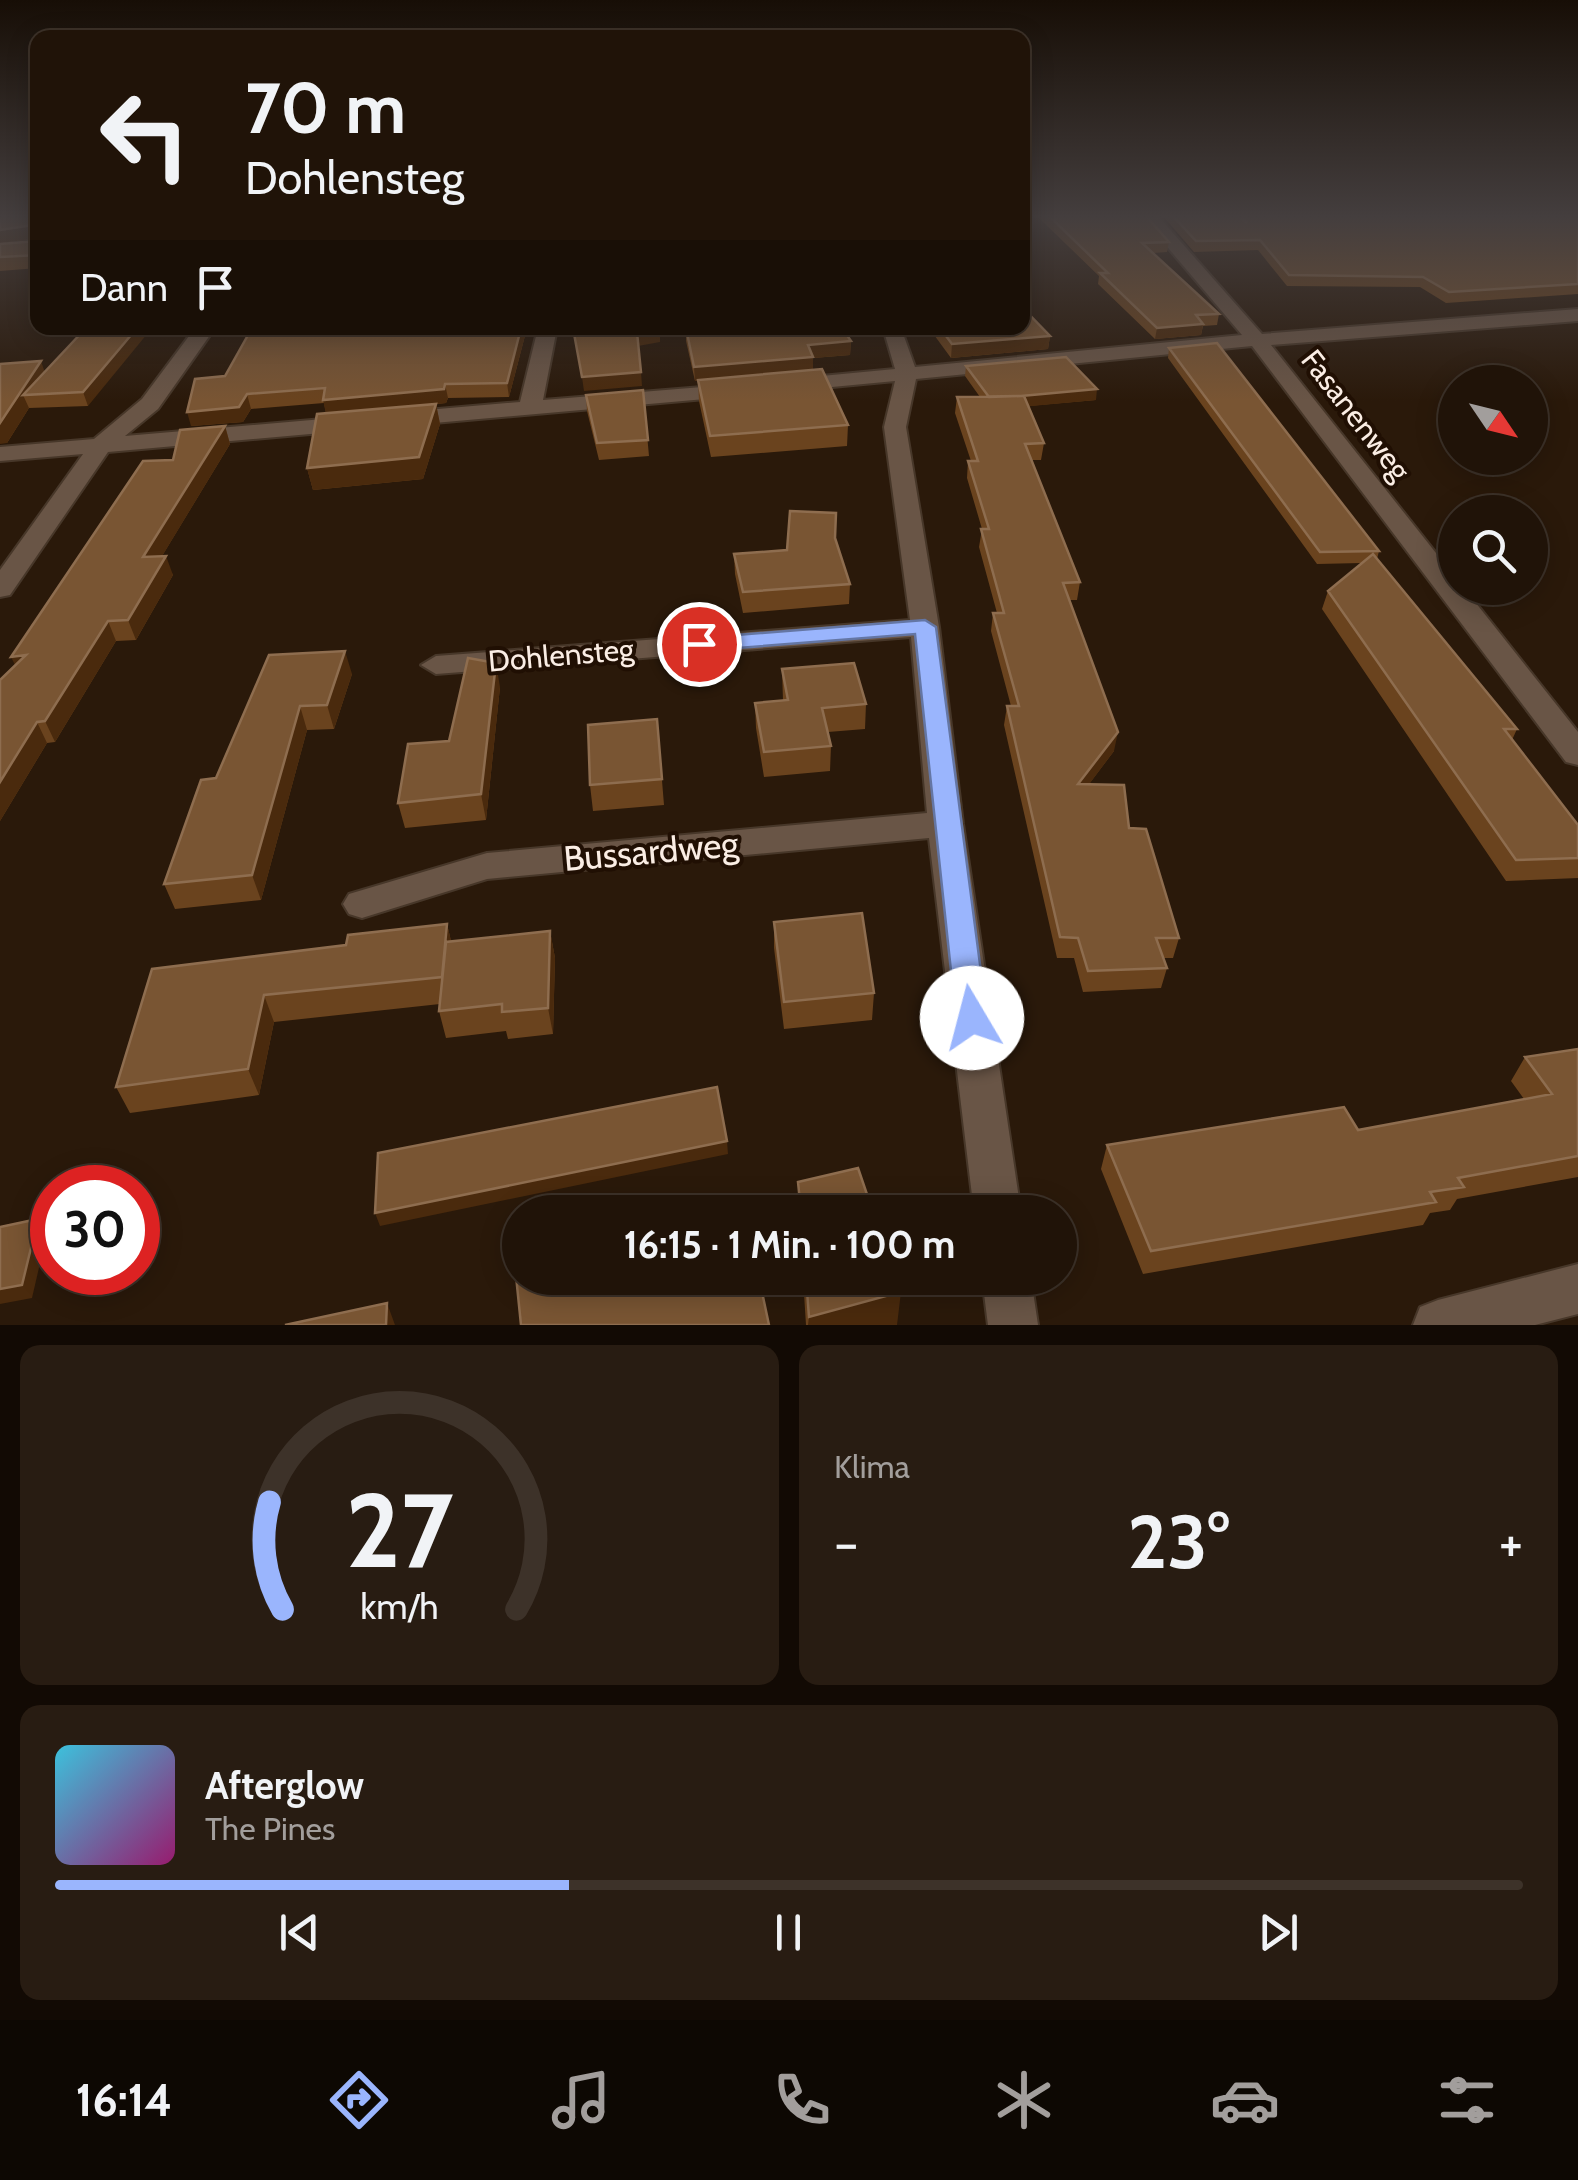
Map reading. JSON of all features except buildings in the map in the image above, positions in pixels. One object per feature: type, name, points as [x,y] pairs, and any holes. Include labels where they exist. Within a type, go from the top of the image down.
[{"type":"street","name":"Fasanenweg","points":[[1203,278],[1257,340],[1578,754]]},
{"type":"street","points":[[0,454],[530,409],[1257,340],[1578,315]]},
{"type":"street","points":[[0,589],[102,444],[150,404],[200,335]]},
{"type":"street","points":[[530,409],[546,335]]},
{"type":"street","points":[[894,335],[908,374],[895,427],[925,627],[945,824],[996,1195]]},
{"type":"street","name":"Dohlensteg","points":[[436,665],[925,627]]},
{"type":"street","name":"Bussardweg","points":[[362,904],[486,866],[945,824]]},
{"type":"street","points":[[1438,1325],[1578,1289]]},
{"type":"street","points":[[1009,1295],[1013,1325]]},
{"type":"route","points":[[699,644],[925,627],[945,824],[972,1018]]}]
